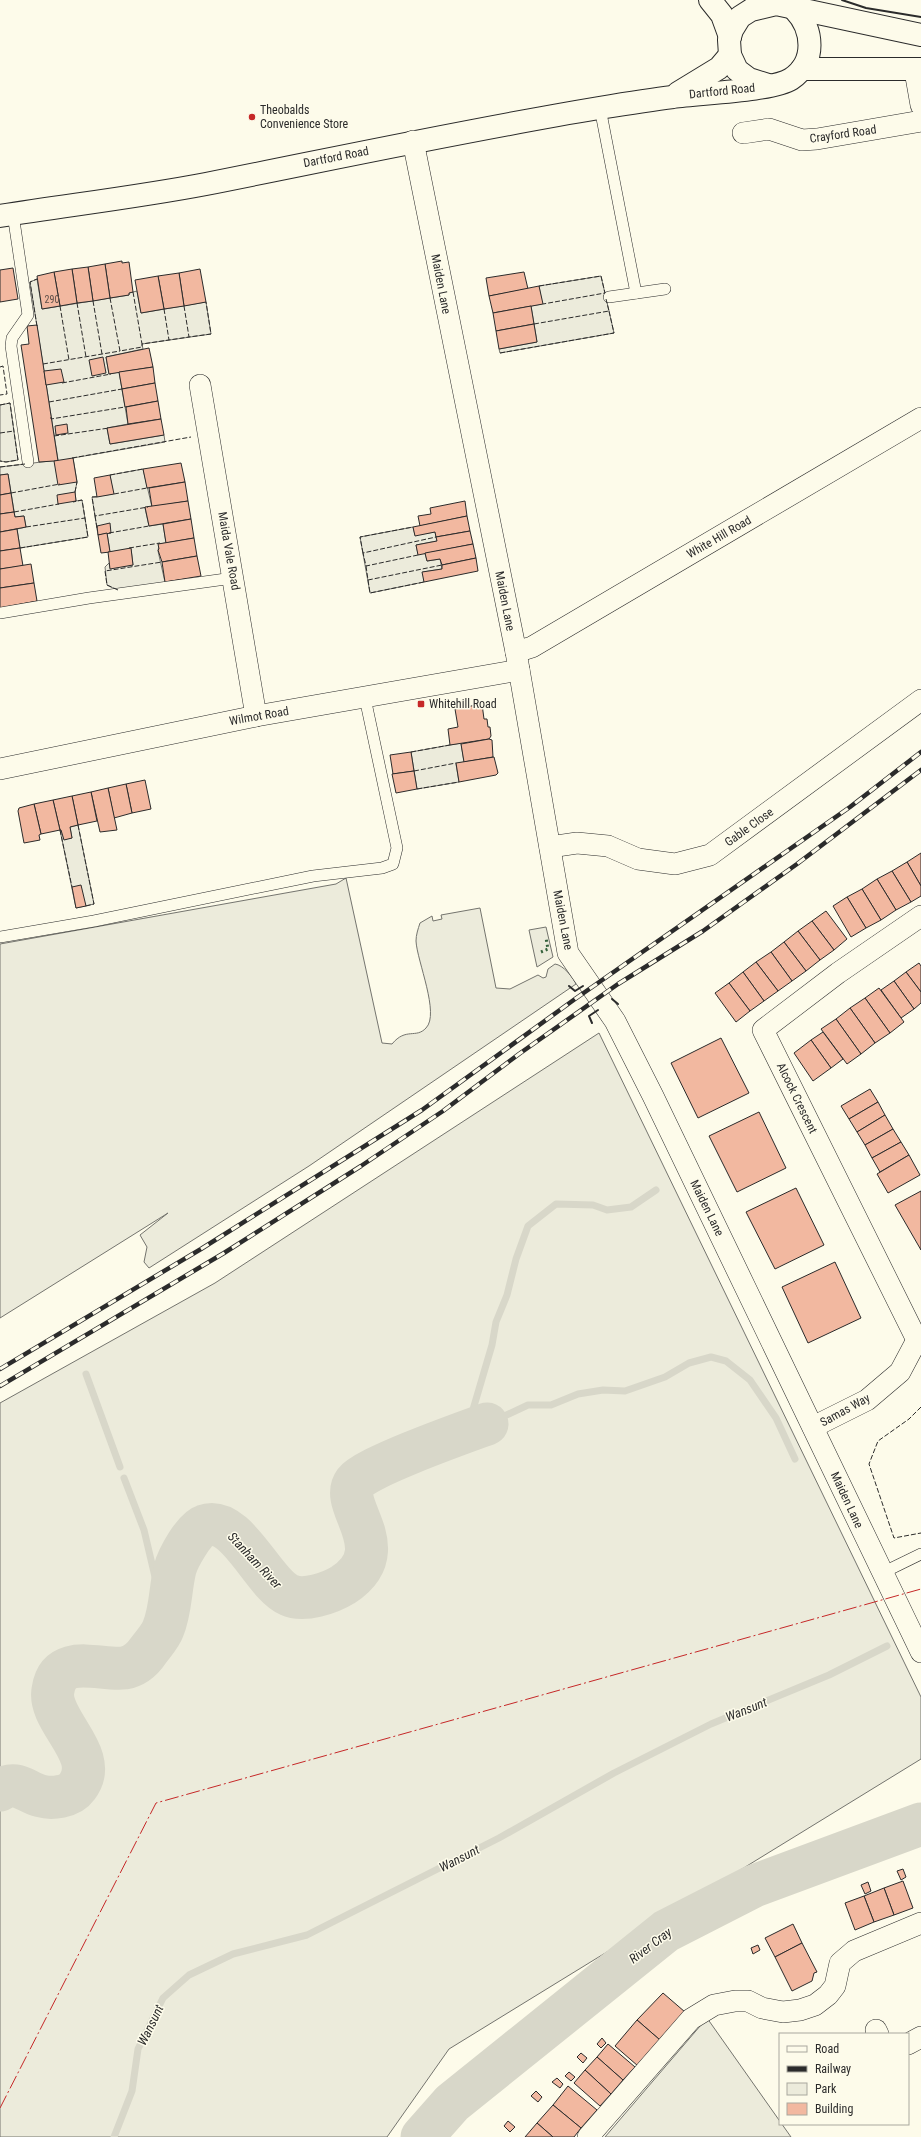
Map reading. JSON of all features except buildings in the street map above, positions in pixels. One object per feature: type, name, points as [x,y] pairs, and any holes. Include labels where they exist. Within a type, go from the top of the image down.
[{"type":"main road","points":[[710,0],[722,15],[737,70],[749,79],[772,86],[791,79],[802,69],[807,58],[810,45],[806,24],[779,5]]},
{"type":"main road","points":[[730,46],[740,17],[751,10],[779,5],[921,35]]},
{"type":"main road","name":"Dartford Road","points":[[672,97],[719,68],[730,46]]},
{"type":"main road","points":[[802,69],[918,70]]},
{"type":"main road","name":"Dartford Road","points":[[6,215],[204,184],[413,141],[600,108],[672,97],[772,86]]},
{"type":"street","points":[[918,70],[921,105]]},
{"type":"street","name":"Crayford Road","points":[[743,132],[768,129],[802,140],[817,139],[921,121]]},
{"type":"street","name":"Maiden Lane","points":[[413,141],[517,661],[568,953],[615,1021],[653,1096],[921,1652]]},
{"type":"street","name":"Maida Vale Road","points":[[200,385],[256,716]]},
{"type":"street","name":"White Hill Road","points":[[517,661],[532,647],[921,418]]},
{"type":"street","name":"Wilmot Road","points":[[0,769],[256,716],[365,698],[517,661]]},
{"type":"street","name":"Gable Close","points":[[550,847],[577,843],[608,846],[638,859],[675,864],[710,855],[921,700]]},
{"type":"street","name":"Alcock Crescent","points":[[919,1339],[764,1030],[838,973],[920,918]]},
{"type":"street","name":"Samas Way","points":[[813,1428],[873,1395],[900,1372],[919,1339]]},
{"type":"street","points":[[588,2137],[691,2019],[714,2005],[735,2001],[748,2001],[762,2008],[783,2012],[800,2010],[815,2005],[828,1996],[835,1986],[840,1963],[854,1952],[881,1939],[921,1924]]},
{"type":"street","points":[[909,2043],[921,2037]]},
{"type":"lane","points":[[600,108],[636,293]]},
{"type":"lane","points":[[6,215],[28,310],[26,319],[12,338],[11,346],[28,462]]},
{"type":"lane","points":[[609,297],[665,289]]},
{"type":"lane","points":[[0,613],[88,598],[233,578]]},
{"type":"lane","points":[[0,937],[94,921],[313,876],[382,868],[393,864],[397,848],[365,698]]},
{"type":"lane","points":[[882,1572],[921,1554]]},
{"type":"green space","points":[[601,276],[614,333],[500,353],[499,349],[537,342],[531,306],[542,304],[539,286]]},
{"type":"green space","points":[[37,279],[42,309],[129,295],[129,293],[137,291],[141,313],[206,302],[211,334],[142,344],[143,349],[106,357],[109,374],[119,372],[128,424],[107,428],[110,444],[164,435],[165,442],[73,458],[77,482],[75,492],[76,501],[82,500],[88,537],[20,548],[17,529],[26,527],[24,516],[15,517],[8,474],[0,475],[0,467],[58,460],[30,282]]},
{"type":"green space","points":[[10,403],[18,460],[6,462],[0,461],[0,405]]},
{"type":"green space","points":[[143,469],[152,507],[145,508],[149,526],[163,524],[166,543],[159,544],[158,551],[165,582],[182,579],[183,583],[117,590],[107,585],[105,567],[109,563],[110,568],[133,565],[131,549],[110,552],[107,533],[98,535],[92,497],[113,494],[110,475]]},
{"type":"green space","points":[[413,527],[415,535],[435,532],[437,541],[416,545],[418,554],[425,553],[427,561],[440,559],[442,569],[423,572],[424,582],[370,593],[360,537]]},
{"type":"green space","points":[[461,743],[464,762],[456,764],[459,782],[417,789],[411,752]]},
{"type":"green space","points":[[78,825],[94,904],[76,908],[60,830],[64,839],[72,838],[70,827]]},
{"type":"green space","points":[[346,878],[382,1043],[392,1044],[406,1034],[418,1033],[426,1028],[430,1021],[427,987],[416,941],[420,923],[432,916],[433,921],[442,919],[441,915],[480,908],[496,988],[510,989],[538,975],[543,978],[546,977],[548,969],[555,964],[567,972],[576,984],[309,1166],[149,1268],[144,1262],[147,1247],[140,1235],[168,1213],[0,1318],[0,944],[336,884]]},
{"type":"green space","points":[[546,927],[553,957],[537,967],[529,930]]},
{"type":"green space","points":[[599,1033],[921,1697],[921,1759],[449,2049],[387,2137],[0,2137],[0,1403],[215,1283]]},
{"type":"green space","points":[[707,2018],[779,2120],[779,2125],[783,2125],[791,2137],[605,2137]]},
{"type":"waterway","points":[[460,1433],[469,1423],[492,1345],[496,1322],[507,1295],[516,1259],[528,1226],[556,1204],[593,1205],[607,1210],[631,1207],[656,1190]]},
{"type":"waterway","points":[[487,1424],[528,1405],[551,1405],[578,1394],[603,1390],[625,1391],[665,1377],[689,1363],[711,1357],[726,1361],[750,1380],[776,1418],[795,1459]]},
{"type":"waterway","points":[[86,1374],[120,1467]]},
{"type":"waterway","name":"Stanham River","points":[[0,1790],[6,1787],[16,1786],[41,1796],[55,1797],[70,1793],[77,1787],[83,1775],[83,1763],[79,1750],[58,1714],[53,1702],[53,1690],[57,1678],[63,1671],[72,1667],[93,1666],[124,1668],[135,1664],[143,1657],[163,1629],[166,1622],[175,1569],[187,1544],[200,1528],[204,1526],[216,1525],[228,1530],[239,1540],[269,1578],[289,1595],[302,1598],[324,1594],[343,1585],[359,1571],[366,1557],[366,1543],[363,1529],[353,1503],[352,1492],[355,1482],[377,1468],[396,1459],[487,1424]]},
{"type":"waterway","points":[[124,1478],[144,1530],[160,1598],[168,1612]]},
{"type":"waterway","name":"Wansunt","points":[[114,2137],[132,2091],[138,2049],[163,1998],[189,1975],[233,1954],[307,1935],[499,1838],[614,1773],[711,1724],[829,1675],[887,1646]]},
{"type":"waterway","name":"River Cray","points":[[422,2137],[452,2103],[666,1931],[754,1886],[921,1824]]},
{"type":"railway","points":[[0,1369],[201,1249],[422,1110],[575,999],[850,807],[921,752]]},
{"type":"railway","points":[[0,1386],[224,1253],[361,1166],[443,1111],[519,1054],[618,984],[703,931],[797,864],[921,770]]},
{"type":"hedge","points":[[541,952],[548,949],[546,938]]},
{"type":"fence","points":[[539,286],[601,276],[605,293],[543,304]]},
{"type":"fence","points":[[37,279],[30,282],[37,326]]},
{"type":"fence","points":[[133,292],[142,344],[169,340]]},
{"type":"fence","points":[[110,298],[120,351],[142,347],[142,344]]},
{"type":"fence","points":[[534,324],[609,311],[606,299]]},
{"type":"fence","points":[[93,301],[102,354]]},
{"type":"fence","points":[[184,306],[189,337],[211,334],[206,302]]},
{"type":"fence","points":[[77,303],[86,357]]},
{"type":"fence","points":[[60,306],[69,360]]},
{"type":"fence","points":[[164,309],[169,340],[189,337]]},
{"type":"fence","points":[[500,353],[614,333],[609,311]]},
{"type":"fence","points":[[43,364],[120,351]]},
{"type":"fence","points":[[0,367],[3,366],[7,394],[0,395]]},
{"type":"fence","points":[[62,383],[111,374]]},
{"type":"fence","points":[[49,402],[122,389]]},
{"type":"fence","points":[[0,405],[10,403],[18,460],[6,462],[0,461]]},
{"type":"fence","points":[[51,417],[51,419],[125,407]]},
{"type":"fence","points":[[54,436],[109,428]]},
{"type":"fence","points":[[0,433],[14,431]]},
{"type":"fence","points":[[72,458],[191,437]]},
{"type":"fence","points":[[0,467],[25,464]]},
{"type":"fence","points":[[110,475],[143,469]]},
{"type":"fence","points":[[75,492],[77,482]]},
{"type":"fence","points":[[11,493],[60,484]]},
{"type":"fence","points":[[114,494],[147,488]]},
{"type":"fence","points":[[97,497],[92,497],[95,516],[148,507]]},
{"type":"fence","points":[[26,527],[85,518],[82,500],[73,502]]},
{"type":"fence","points":[[14,512],[59,504]]},
{"type":"fence","points":[[95,516],[97,528]]},
{"type":"fence","points":[[20,548],[88,537],[85,518]]},
{"type":"fence","points":[[109,533],[149,526]]},
{"type":"fence","points":[[363,553],[360,537],[413,527]]},
{"type":"fence","points":[[418,555],[366,566],[363,553],[436,537]]},
{"type":"fence","points":[[129,548],[160,543]]},
{"type":"fence","points":[[118,590],[107,585],[105,571],[162,562]]},
{"type":"fence","points":[[366,566],[368,580],[442,565]]},
{"type":"fence","points":[[368,580],[370,593],[424,582]]},
{"type":"fence","points":[[411,752],[450,745]]},
{"type":"fence","points":[[414,771],[456,763]]},
{"type":"fence","points":[[417,789],[459,782]]},
{"type":"fence","points":[[78,825],[94,904],[86,906]]},
{"type":"fence","points":[[60,830],[72,887]]},
{"type":"fence","points":[[921,1407],[909,1419],[878,1441],[869,1464],[894,1538],[921,1533]]},
{"type":"wall","points":[[842,0],[866,8],[921,17]]},
{"type":"wall","points":[[569,986],[575,991],[583,986]]},
{"type":"wall","points":[[612,999],[618,1004]]},
{"type":"wall","points":[[592,1023],[589,1016],[598,1010]]},
{"type":"power","points":[[0,2108],[156,1803],[921,1589]]},
{"type":"place","name":"Theobalds Convenience Store","points":[[252,117]]},
{"type":"place","name":"Whitehill Road","points":[[421,704]]}]
